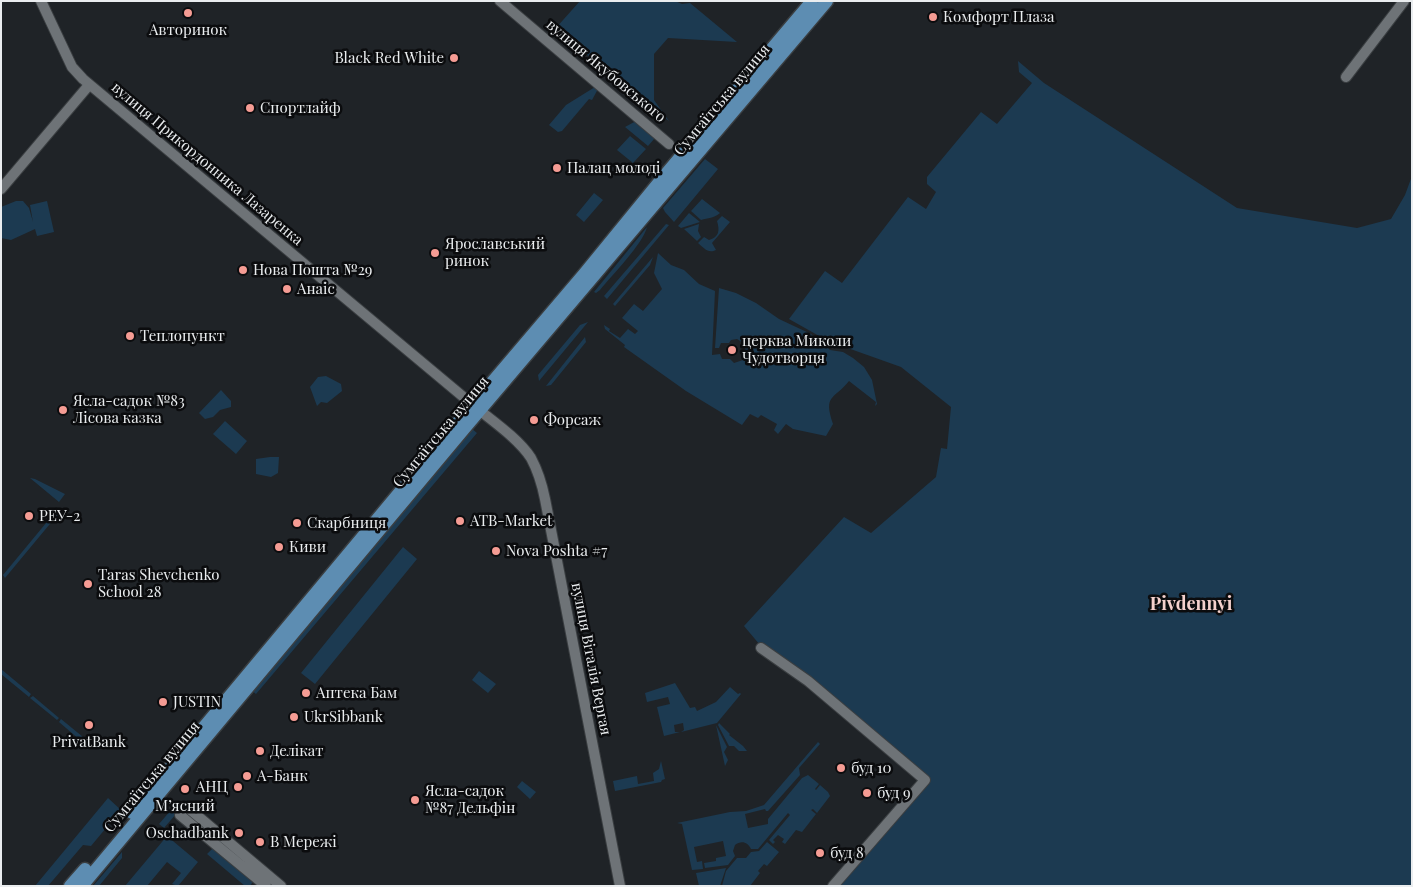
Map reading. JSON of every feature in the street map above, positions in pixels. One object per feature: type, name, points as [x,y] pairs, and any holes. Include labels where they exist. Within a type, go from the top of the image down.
[{"type":"main road","name":"Сумгаїтська вулиця","points":[[82,886],[812,1]]},
{"type":"main road","name":"Сумгаїтська вулиця","points":[[70,886],[476,408],[653,208],[728,116],[828,1]]},
{"type":"street","name":"вулиця Прикордонника Лазаренка","points":[[41,1],[72,67],[89,85],[476,408]]},
{"type":"street","name":"вулиця Якубовського","points":[[500,1],[669,144]]},
{"type":"street","points":[[1346,77],[1404,1]]},
{"type":"street","points":[[1,189],[89,85]]},
{"type":"street","name":"вулиця Віталія Вергая","points":[[476,408],[525,451],[540,477],[620,886]]},
{"type":"street","points":[[760,648],[808,681],[925,780],[833,886]]},
{"type":"street","points":[[266,886],[184,811],[282,886]]},
{"type":"shaded area","points":[[580,1],[675,1],[682,4],[690,3],[737,42],[668,38],[654,54],[654,100],[669,121],[555,29]]},
{"type":"shaded area","points":[[1018,61],[1044,83],[1237,208],[1357,228],[1391,219],[1405,195],[1412,176],[1412,886],[833,886],[925,780],[760,645],[744,626],[844,517],[871,533],[936,477],[941,448],[947,449],[951,407],[901,367],[828,341],[789,319],[825,271],[842,283],[908,197],[926,209],[936,192],[927,184],[927,177],[981,112],[997,124],[1032,83],[1019,72]]},
{"type":"shaded area","points":[[595,87],[598,89],[592,100],[589,99],[562,131],[558,132],[549,125],[566,105]]},
{"type":"shaded area","points":[[636,121],[655,138],[648,146],[625,127]]},
{"type":"shaded area","points":[[630,136],[646,149],[633,163],[617,150]]},
{"type":"shaded area","points":[[705,159],[718,169],[674,222],[663,208]]},
{"type":"shaded area","points":[[594,193],[603,200],[584,222],[576,215]]},
{"type":"shaded area","points":[[702,199],[720,213],[701,220],[691,211]]},
{"type":"shaded area","points":[[16,201],[23,201],[29,208],[33,222],[30,205],[47,201],[54,232],[37,236],[35,229],[11,240],[1,238],[1,207]]},
{"type":"shaded area","points":[[689,213],[700,222],[681,228],[678,226]]},
{"type":"shaded area","points":[[722,216],[730,222],[712,243],[716,250],[708,251],[698,243],[704,237],[709,240],[717,235],[717,221]]},
{"type":"shaded area","points":[[666,224],[669,225],[607,299],[604,296]]},
{"type":"shaded area","points":[[699,224],[698,231],[701,237],[697,241],[684,229]]},
{"type":"shaded area","points":[[647,227],[640,242],[600,290],[596,293],[594,292]]},
{"type":"shaded area","points":[[658,253],[671,265],[684,270],[699,284],[715,291],[712,355],[720,354],[722,359],[730,359],[734,363],[743,360],[745,351],[743,343],[737,339],[731,340],[729,343],[721,343],[719,348],[715,348],[719,288],[736,293],[756,303],[779,319],[811,334],[830,350],[843,352],[853,358],[864,367],[872,380],[877,404],[875,406],[876,402],[849,381],[830,402],[829,407],[833,424],[826,436],[793,429],[786,424],[778,434],[774,430],[777,424],[761,415],[758,418],[750,414],[742,425],[686,391],[624,347],[625,345],[605,329],[604,325],[610,329],[609,331],[620,338],[628,329],[635,334],[638,331],[622,318],[634,304],[643,311],[662,289],[654,273]]},
{"type":"shaded area","points":[[653,257],[650,265],[615,306],[613,304]]},
{"type":"shaded area","points":[[588,322],[539,381],[538,375],[580,325]]},
{"type":"shaded area","points":[[585,337],[586,342],[551,385],[546,386]]},
{"type":"shaded area","points":[[326,376],[341,384],[342,391],[327,403],[321,402],[317,406],[310,387],[318,377]]},
{"type":"shaded area","points":[[221,390],[231,401],[231,407],[220,410],[213,417],[205,419],[199,413]]},
{"type":"shaded area","points":[[225,421],[247,441],[236,454],[213,434]]},
{"type":"shaded area","points":[[471,428],[477,433],[256,694],[250,689]]},
{"type":"shaded area","points":[[279,457],[278,473],[271,477],[256,474],[256,459]]},
{"type":"shaded area","points":[[30,478],[35,479],[65,494],[59,502]]},
{"type":"shaded area","points":[[56,511],[59,513],[5,578],[3,575]]},
{"type":"shaded area","points":[[403,547],[417,559],[315,684],[301,673]]},
{"type":"shaded area","points":[[1,669],[31,694],[29,697],[1,674]]},
{"type":"shaded area","points":[[479,671],[496,684],[488,693],[472,680]]},
{"type":"shaded area","points":[[675,683],[690,708],[695,707],[697,711],[716,702],[730,687],[738,694],[741,694],[717,723],[681,732],[684,730],[683,723],[674,725],[675,732],[680,732],[664,736],[657,707],[670,704],[668,697],[647,702],[645,693]]},
{"type":"shaded area","points":[[33,696],[59,718],[57,720],[30,698]]},
{"type":"shaded area","points":[[61,719],[83,737],[80,740],[59,722]]},
{"type":"shaded area","points":[[719,723],[747,751],[739,751],[734,746],[729,746],[718,725]]},
{"type":"shaded area","points":[[716,725],[727,747],[724,752],[728,760],[725,766]]},
{"type":"shaded area","points":[[818,742],[820,744],[799,768],[800,775],[768,811],[765,809],[745,814],[748,828],[768,824],[768,819],[802,778],[808,775],[819,784],[816,790],[820,785],[830,796],[817,813],[813,809],[811,810],[816,814],[802,832],[796,830],[785,844],[782,842],[784,839],[778,835],[773,840],[775,842],[773,844],[769,840],[790,815],[788,813],[758,849],[751,849],[744,842],[735,845],[733,851],[735,856],[728,865],[705,868],[704,863],[716,861],[716,858],[726,856],[723,841],[694,847],[697,862],[702,861],[703,869],[692,870],[682,824],[677,823],[730,812],[746,811],[764,805]]},
{"type":"shaded area","points":[[661,761],[665,779],[661,782],[615,791],[613,781],[637,776],[638,784],[654,781],[653,773],[659,769]]},
{"type":"shaded area","points":[[522,781],[536,792],[530,799],[517,787]]},
{"type":"shaded area","points":[[108,798],[121,810],[91,846],[83,845],[48,886],[35,886]]},
{"type":"shaded area","points":[[177,803],[182,807],[164,828],[159,824]]},
{"type":"shaded area","points":[[167,836],[198,862],[178,886],[172,884],[181,873],[167,862],[147,886],[125,886]]},
{"type":"shaded area","points":[[767,842],[779,852],[767,866],[764,864],[758,871],[760,873],[750,886],[722,886],[726,871],[737,858],[746,858],[751,852],[759,851]]},
{"type":"shaded area","points":[[216,848],[254,880],[250,886],[245,886],[207,854]]},
{"type":"shaded area","points":[[122,852],[122,858],[99,886],[93,886]]},
{"type":"shaded area","points":[[726,868],[720,886],[699,886],[696,873]]},
{"type":"place","name":"Авторинок","points":[[188,13]]},
{"type":"place","name":"Комфорт Плаза","points":[[933,17]]},
{"type":"place","name":"Black Red White","points":[[454,58]]},
{"type":"place","name":"Спортлайф","points":[[250,108]]},
{"type":"place","name":"Палац молоді","points":[[557,168]]},
{"type":"place","name":"Ярославський ринок","points":[[435,253]]},
{"type":"place","name":"Нова Пошта №29","points":[[243,270]]},
{"type":"place","name":"Анаіс","points":[[287,289]]},
{"type":"place","name":"Теплопункт","points":[[130,336]]},
{"type":"place","name":"церква Миколи Чудотворця","points":[[732,350]]},
{"type":"place","name":"Ясла-садок №83 Лісова казка","points":[[63,410]]},
{"type":"place","name":"Форсаж","points":[[534,420]]},
{"type":"place","name":"РЕУ-2","points":[[29,516]]},
{"type":"place","name":"ATB-Market","points":[[460,521]]},
{"type":"place","name":"Скарбниця","points":[[297,523]]},
{"type":"place","name":"Киви","points":[[279,547]]},
{"type":"place","name":"Nova Poshta #7","points":[[496,551]]},
{"type":"place","name":"Taras Shevchenko School 28","points":[[88,584]]},
{"type":"place","name":"Аптека Бам","points":[[306,693]]},
{"type":"place","name":"JUSTIN","points":[[163,702]]},
{"type":"place","name":"UkrSibbank","points":[[294,717]]},
{"type":"place","name":"PrivatBank","points":[[89,725]]},
{"type":"place","name":"Делікат","points":[[260,751]]},
{"type":"place","name":"буд 10","points":[[841,768]]},
{"type":"place","name":"А-Банк","points":[[247,776]]},
{"type":"place","name":"АНЦ","points":[[238,787]]},
{"type":"place","name":"М’ясний","points":[[185,789]]},
{"type":"place","name":"буд 9","points":[[867,793]]},
{"type":"place","name":"Ясла-садок №87 Дельфін","points":[[415,800]]},
{"type":"place","name":"Oschadbank","points":[[239,833]]},
{"type":"place","name":"В Мережі","points":[[260,842]]},
{"type":"place","name":"буд 8","points":[[820,853]]},
{"type":"district","name":"Pivdennyi","points":[[1191,604]]}]
